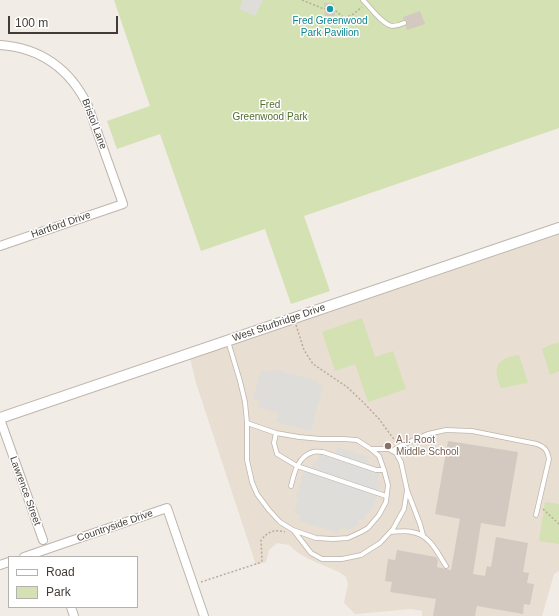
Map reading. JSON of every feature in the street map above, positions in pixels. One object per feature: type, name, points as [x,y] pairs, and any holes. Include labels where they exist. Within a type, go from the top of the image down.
[{"type":"street","name":"Bristol Lane","points":[[0,44],[22,48],[42,56],[54,63],[74,82],[88,106],[123,204]]},
{"type":"street","name":"Hartford Drive","points":[[0,246],[123,204]]},
{"type":"street","name":"West Sturbridge Drive","points":[[0,418],[559,228]]},
{"type":"street","name":"Lawrence Street","points":[[0,418],[46,549]]},
{"type":"street","name":"Countryside Drive","points":[[27,556],[167,508],[204,616]]},
{"type":"lane","points":[[364,2],[387,24],[393,26],[404,23]]},
{"type":"lane","points":[[228,340],[245,402],[247,423],[247,460],[252,482],[257,494],[269,510],[280,522],[294,531],[316,538],[333,539],[348,538],[368,528],[379,515],[386,502],[388,485],[379,456],[371,449],[357,440],[299,437],[276,433],[247,423]]},
{"type":"lane","points":[[392,451],[428,434],[446,430],[472,431],[537,444],[547,451],[549,459],[536,515]]},
{"type":"lane","points":[[276,433],[274,443],[277,454],[296,466],[386,496]]},
{"type":"lane","points":[[371,449],[389,449],[396,453],[401,462],[407,490],[423,535]]},
{"type":"lane","points":[[291,486],[296,466],[306,455],[314,451],[323,452],[376,470],[384,470]]},
{"type":"lane","points":[[294,531],[311,553],[322,559],[342,559],[361,554],[380,543],[393,529],[404,509],[407,490]]},
{"type":"lane","points":[[390,532],[411,531],[423,535],[433,545],[446,566]]},
{"type":"path","points":[[302,0],[324,9],[330,8],[335,10],[344,18],[355,13],[364,2]]},
{"type":"path","points":[[294,318],[304,350],[313,364],[347,387],[363,402],[379,419],[400,446]]},
{"type":"path","points":[[538,505],[559,524]]},
{"type":"path","points":[[193,585],[259,563],[262,560],[262,540],[266,534],[279,530],[286,532],[294,531]]},
{"type":"shaded area","points":[[243,0],[263,0],[255,16],[239,9]]},
{"type":"shaded area","name":"A.I. Root Middle School","points":[[559,232],[559,571],[554,574],[542,616],[422,616],[422,611],[412,609],[355,614],[344,603],[348,584],[346,577],[339,572],[309,559],[289,545],[277,543],[269,550],[266,562],[256,565],[196,383],[190,358]]},
{"type":"shaded area","points":[[261,370],[270,372],[278,370],[318,381],[318,384],[323,385],[311,431],[276,422],[278,413],[258,407],[260,401],[253,399]]},
{"type":"shaded area","points":[[337,447],[369,457],[367,463],[375,466],[379,475],[377,481],[381,482],[373,508],[366,515],[364,520],[359,519],[358,525],[349,530],[340,527],[338,533],[299,521],[301,515],[294,513],[299,498],[296,497],[306,466],[312,467],[314,461],[317,462],[322,450],[335,454]]},
{"type":"green space","name":"Fred Greenwood Park","points":[[114,0],[559,0],[559,128],[304,216],[330,291],[291,304],[265,229],[201,251],[160,134],[117,149],[107,121],[150,106]]},
{"type":"green space","points":[[362,318],[375,357],[393,351],[406,389],[368,402],[355,364],[335,371],[322,332]]},
{"type":"green space","points":[[559,343],[559,371],[550,375],[542,349],[552,344]]},
{"type":"green space","points":[[519,355],[528,383],[501,388],[497,374],[498,365],[506,358]]},
{"type":"green space","points":[[545,502],[559,504],[559,544],[539,541]]},
{"type":"building","name":"Fred Greenwood Park Pavilion","points":[[324,3],[334,3],[335,16],[325,16]]},
{"type":"building","points":[[420,11],[425,24],[407,30],[407,22],[403,17]]},
{"type":"building","points":[[448,441],[518,452],[505,527],[481,523],[473,574],[485,576],[487,566],[491,567],[496,537],[528,543],[523,572],[529,573],[527,583],[534,584],[530,605],[524,604],[523,614],[477,606],[475,616],[433,616],[436,599],[390,592],[392,582],[385,581],[388,559],[395,560],[397,550],[436,557],[438,560],[437,567],[451,570],[460,519],[435,514]]},
{"type":"place","name":"Fred Greenwood Park Pavilion","points":[[330,9]]},
{"type":"place","name":"A.I. Root Middle School","points":[[388,446]]}]
